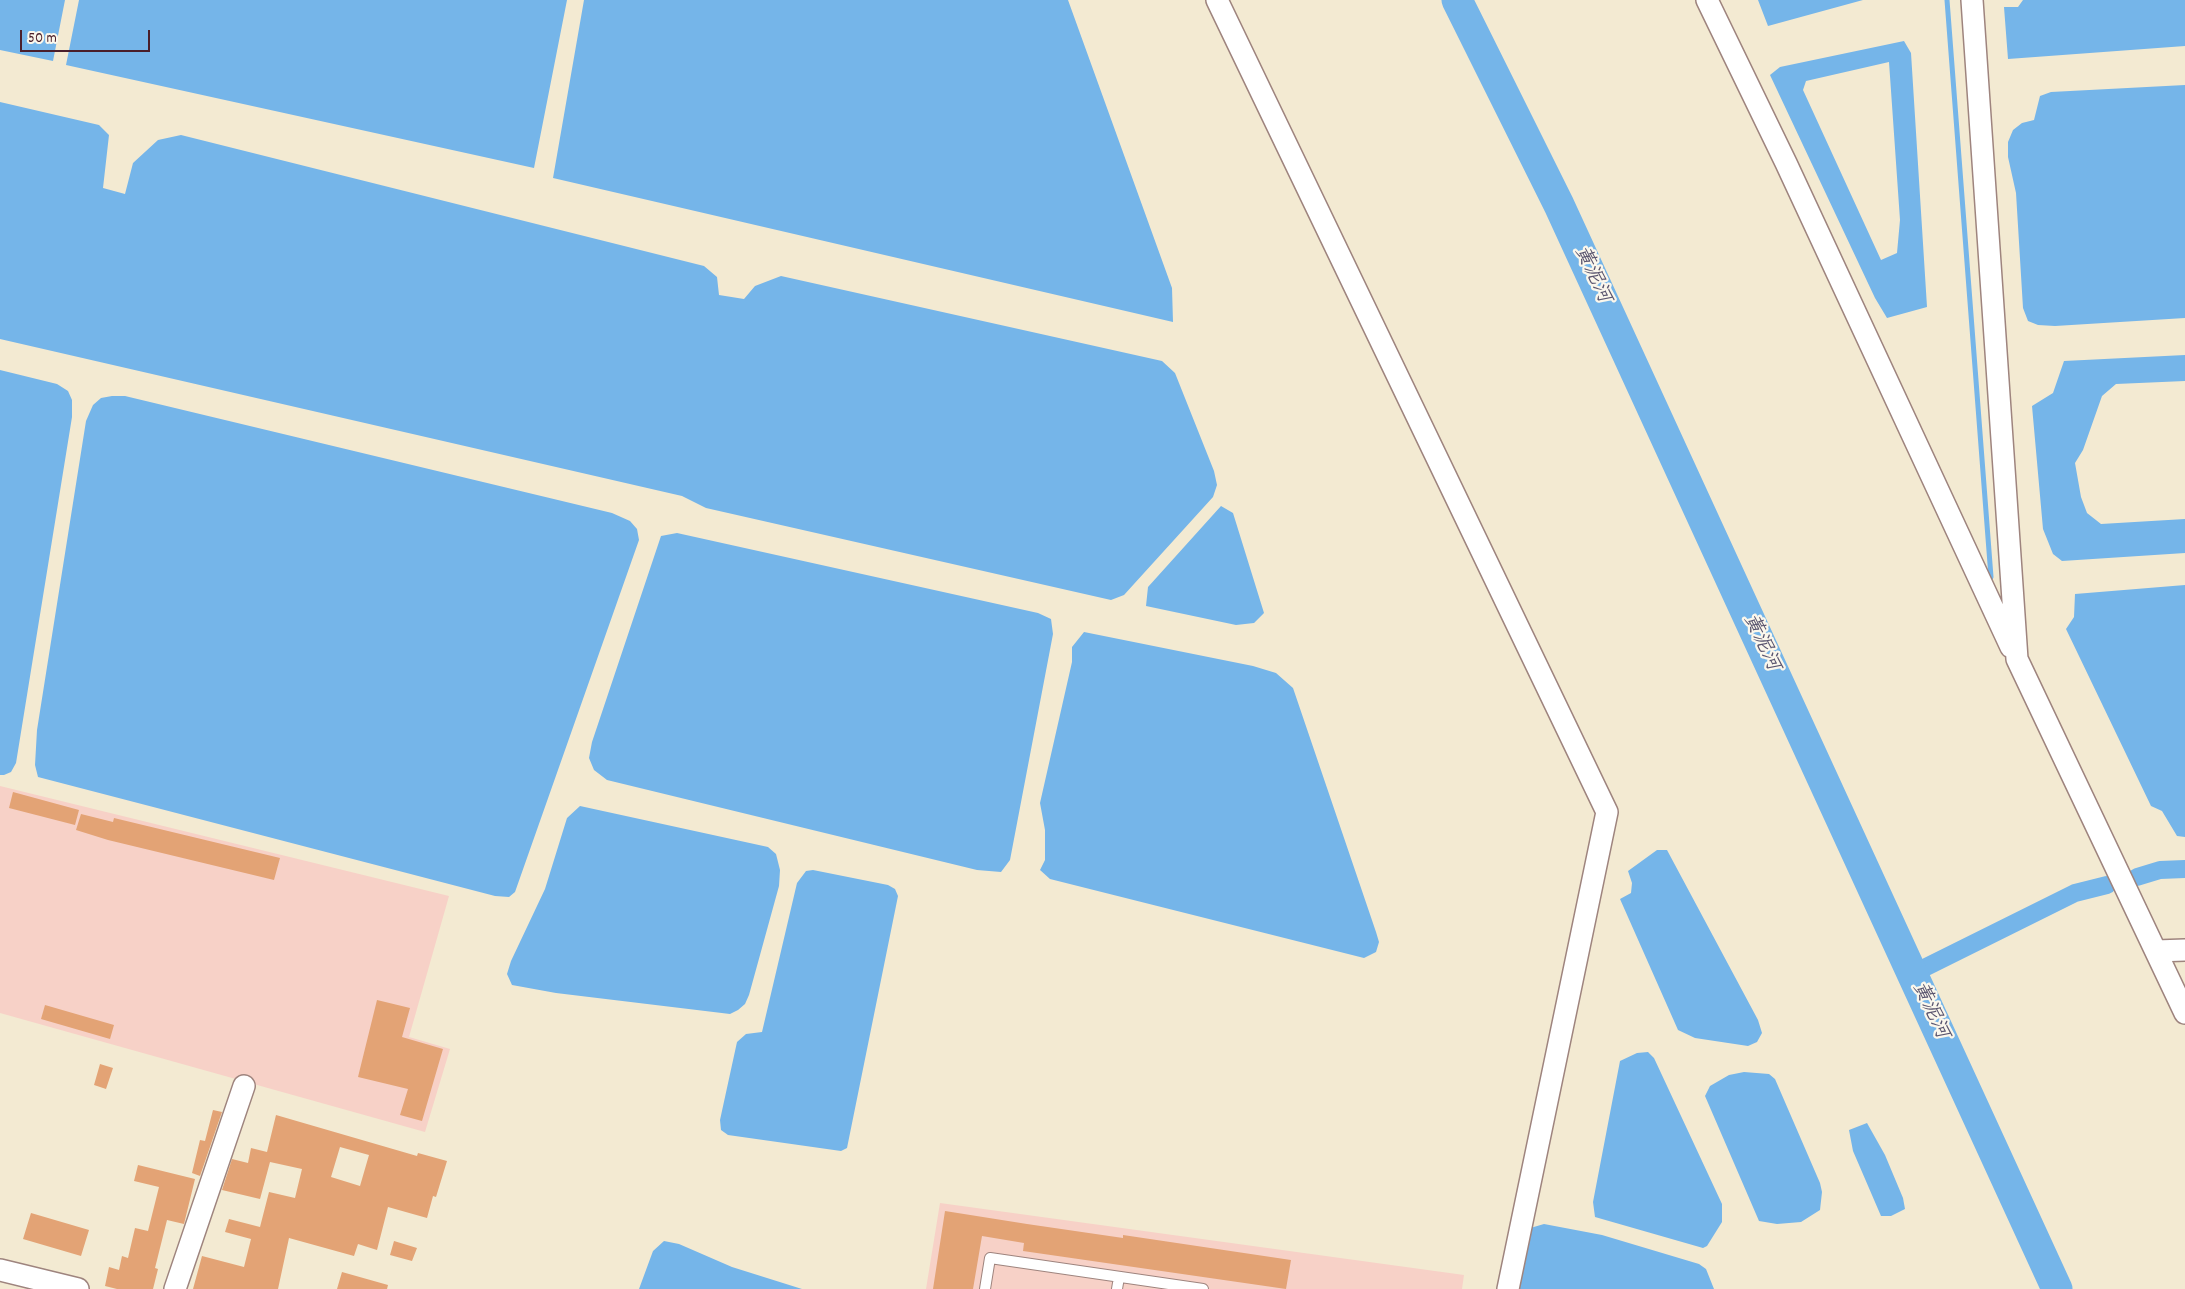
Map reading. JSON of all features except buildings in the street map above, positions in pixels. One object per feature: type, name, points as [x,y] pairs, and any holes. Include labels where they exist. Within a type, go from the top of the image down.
[{"type":"street","points":[[1217,0],[1607,812],[1508,1289]]},
{"type":"street","points":[[1708,0],[1786,163],[2017,660],[2185,1013]]},
{"type":"street","points":[[1972,0],[2017,660]]},
{"type":"street","points":[[2156,952],[2185,950]]},
{"type":"street","points":[[175,1289],[244,1086]]},
{"type":"street","points":[[0,1270],[78,1289]]},
{"type":"lane","points":[[985,1289],[990,1258],[1203,1289]]},
{"type":"lane","points":[[1117,1289],[1119,1276]]},
{"type":"shaded area","points":[[0,786],[449,896],[409,1037],[450,1049],[425,1132],[0,1013]]},
{"type":"shaded area","points":[[940,1203],[1464,1275],[1462,1289],[926,1289]]},
{"type":"water","points":[[0,0],[65,0],[53,61],[0,50]]},
{"type":"water","points":[[79,0],[567,0],[534,168],[66,65]]},
{"type":"water","points":[[584,0],[1068,0],[1172,288],[1173,322],[553,178]]},
{"type":"water","points":[[1758,0],[1863,0],[1768,26]]},
{"type":"water","points":[[2023,0],[2185,0],[2185,46],[2008,59],[2004,7],[2018,7]]},
{"type":"water","points":[[1904,41],[1911,53],[1927,307],[1887,318],[1875,298],[1770,75],[1780,67]],"holes":[[[1889,62],[1900,220],[1897,253],[1881,260],[1803,90],[1806,81]]]},
{"type":"water","points":[[2185,85],[2185,318],[2055,326],[2038,325],[2028,321],[2023,308],[2016,193],[2008,157],[2008,142],[2013,130],[2022,123],[2034,120],[2040,96],[2051,92]]},
{"type":"water","points":[[0,102],[99,125],[109,135],[103,188],[125,194],[133,163],[158,140],[181,135],[704,266],[717,277],[719,295],[744,299],[755,286],[781,276],[1162,361],[1175,373],[1214,471],[1217,485],[1213,497],[1124,595],[1111,600],[706,508],[682,496],[0,339]]},
{"type":"water","points":[[2185,355],[2185,381],[2116,384],[2102,396],[2083,450],[2075,463],[2081,497],[2087,513],[2101,524],[2185,519],[2185,553],[2062,561],[2053,554],[2043,529],[2032,406],[2053,393],[2064,361]]},
{"type":"water","points":[[0,370],[57,384],[68,391],[72,400],[72,417],[16,763],[11,772],[4,775],[0,775]]},
{"type":"water","points":[[125,396],[612,513],[630,521],[637,529],[639,540],[515,892],[509,897],[495,896],[38,777],[35,765],[37,730],[86,421],[93,405],[101,398]]},
{"type":"water","points":[[1221,506],[1233,513],[1264,613],[1254,623],[1236,625],[1146,606],[1148,587]]},
{"type":"water","points":[[677,533],[1038,613],[1051,619],[1053,634],[1010,860],[1001,872],[977,870],[607,780],[594,770],[589,758],[592,742],[661,536]]},
{"type":"water","points":[[2185,585],[2185,837],[2177,836],[2162,811],[2151,806],[2066,629],[2074,617],[2075,594]]},
{"type":"water","points":[[1084,632],[1253,666],[1276,673],[1293,688],[1376,932],[1379,942],[1376,952],[1364,958],[1050,879],[1040,870],[1045,860],[1045,830],[1040,803],[1072,662],[1072,647]]},
{"type":"water","points":[[580,806],[768,847],[776,854],[780,870],[779,886],[749,995],[745,1004],[738,1010],[730,1014],[556,993],[512,985],[507,974],[511,961],[545,889],[567,818]]},
{"type":"water","points":[[1657,850],[1667,850],[1758,1020],[1762,1033],[1757,1042],[1748,1046],[1695,1038],[1678,1030],[1620,899],[1631,893],[1632,883],[1628,871]]},
{"type":"water","points":[[813,870],[888,885],[895,889],[898,896],[847,1148],[841,1151],[728,1135],[721,1130],[720,1120],[737,1042],[746,1034],[762,1032],[797,883],[806,871]]},
{"type":"water","points":[[1648,1052],[1654,1058],[1722,1204],[1722,1222],[1707,1246],[1703,1248],[1595,1217],[1593,1202],[1620,1061],[1637,1053]]},
{"type":"water","points":[[1744,1072],[1769,1074],[1775,1079],[1820,1183],[1822,1192],[1820,1210],[1801,1222],[1777,1224],[1759,1221],[1705,1096],[1710,1086],[1729,1075]]},
{"type":"water","points":[[1867,1123],[1885,1155],[1903,1198],[1905,1209],[1891,1216],[1881,1216],[1853,1151],[1849,1130]]},
{"type":"water","points":[[1544,1224],[1602,1235],[1699,1264],[1706,1269],[1714,1289],[1519,1289],[1527,1229]]},
{"type":"water","points":[[664,1241],[679,1244],[732,1267],[802,1289],[639,1289],[653,1251]]},
{"type":"waterway","name":"黄泥河","points":[[1457,0],[1559,205],[2057,1289]]},
{"type":"waterway","points":[[1947,0],[1991,577]]},
{"type":"waterway","points":[[2137,877],[2160,870],[2185,869]]},
{"type":"waterway","points":[[1912,974],[2075,893],[2107,885]]}]
